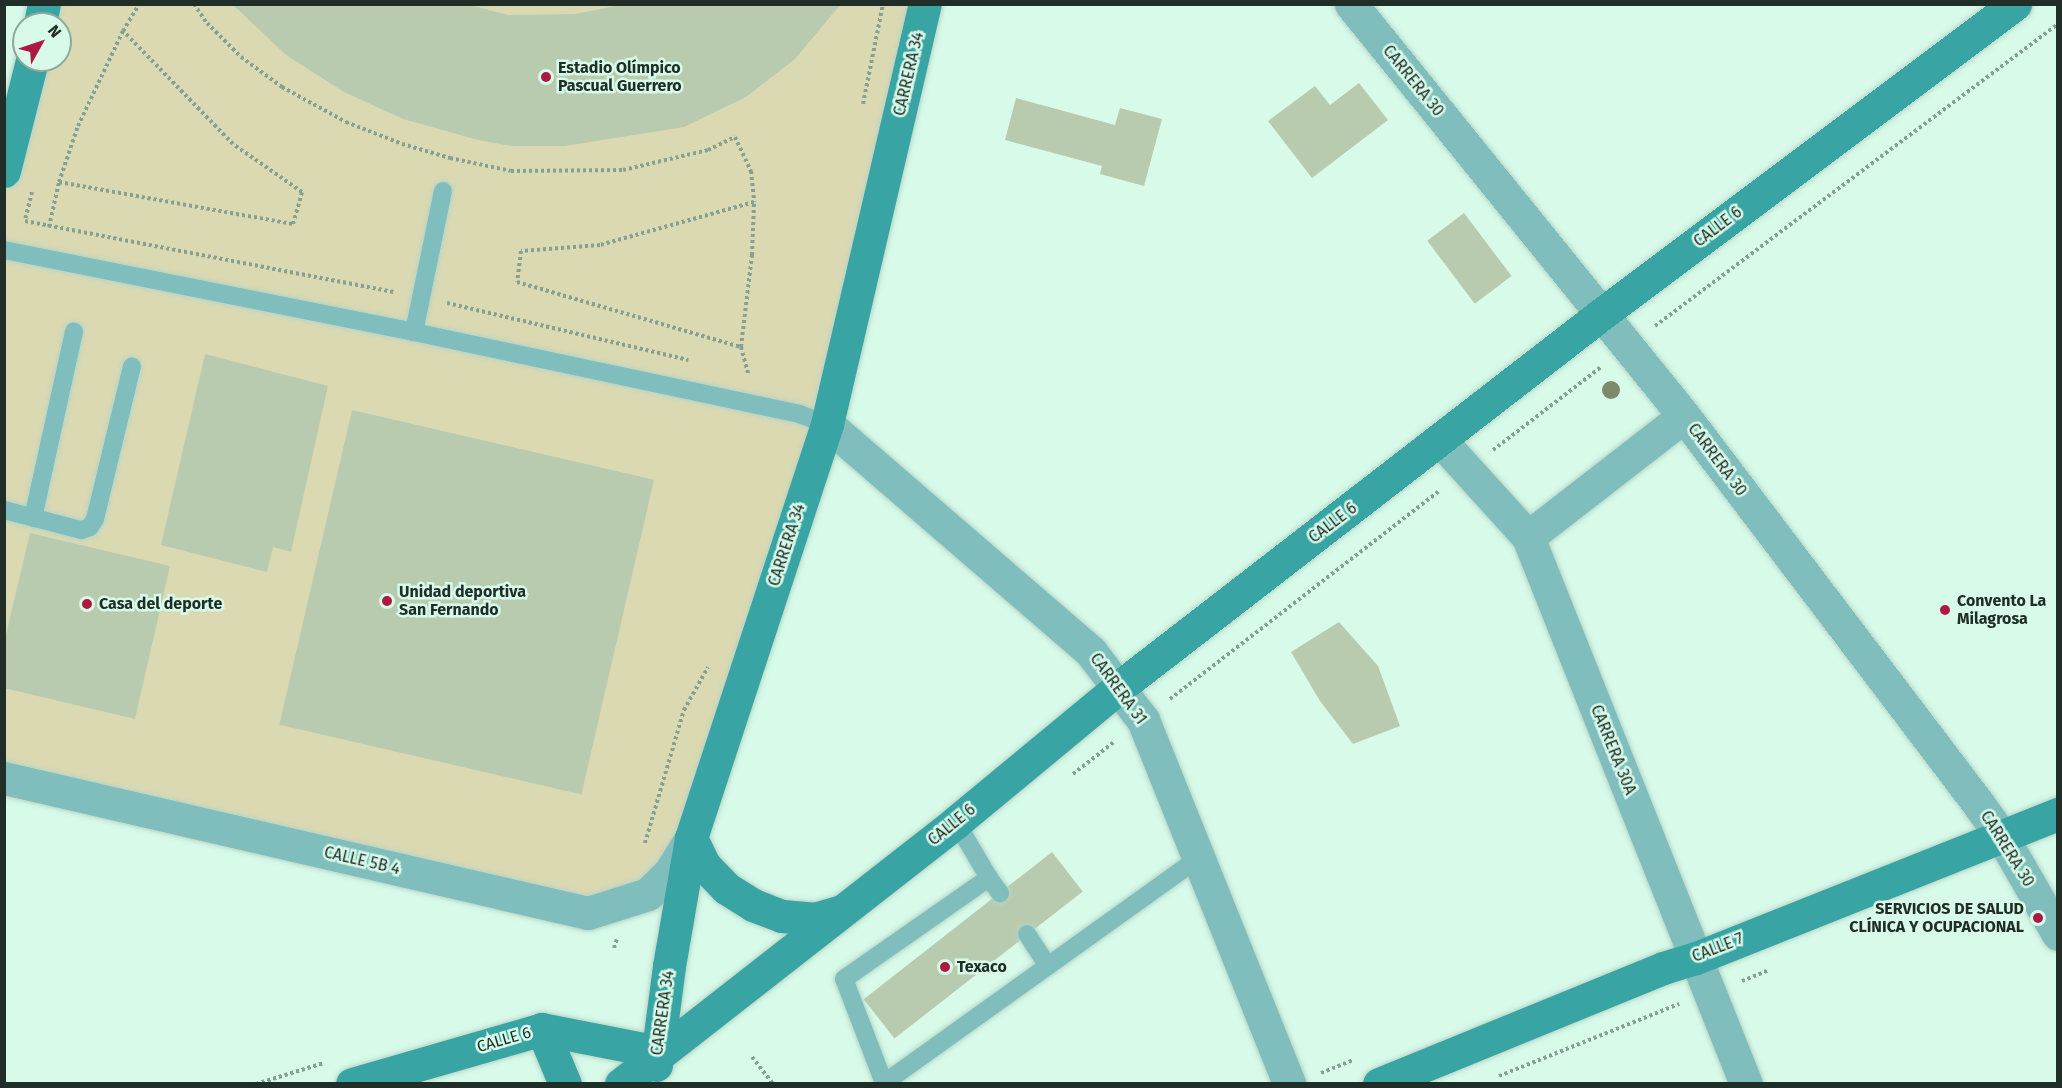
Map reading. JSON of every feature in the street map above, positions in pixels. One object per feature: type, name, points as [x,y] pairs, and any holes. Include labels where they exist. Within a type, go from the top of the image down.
[{"type":"main road","name":"CARRERA 34","points":[[651,1083],[659,1052],[669,966],[691,838],[827,424],[925,4]]},
{"type":"main road","name":"CALLE 6","points":[[621,1083],[956,822],[1118,688],[1441,441],[1603,313],[2015,4]]},
{"type":"main road","points":[[4,171],[29,72]]},
{"type":"main road","name":"CALLE 7","points":[[1379,1083],[1663,968],[1696,958],[2058,814]]},
{"type":"main road","points":[[691,838],[704,865],[726,888],[753,905],[782,916],[814,920],[842,911]]},
{"type":"main road","name":"CALLE 6","points":[[352,1083],[542,1029],[659,1052]]},
{"type":"main road","points":[[542,1029],[565,1083]]},
{"type":"street","name":"CARRERA 30","points":[[1351,4],[1603,313],[1683,416],[2001,835],[2058,934]]},
{"type":"street","points":[[1528,537],[1683,416]]},
{"type":"street","name":"CARRERA 31","points":[[827,424],[1091,652],[1143,720],[1289,1083]]},
{"type":"street","name":"CARRERA 30A","points":[[1441,441],[1528,537],[1746,1083]]},
{"type":"street","name":"CALLE 5B 4","points":[[4,778],[588,913],[648,894],[670,872],[691,838]]},
{"type":"lane","points":[[414,332],[442,191]]},
{"type":"lane","points":[[4,250],[414,332],[799,414],[827,424]]},
{"type":"lane","points":[[33,518],[74,331]]},
{"type":"lane","points":[[4,510],[81,530],[90,527],[95,519],[132,366]]},
{"type":"lane","points":[[956,822],[995,885],[844,979],[884,1083],[1199,858]]},
{"type":"lane","points":[[1027,934],[1048,966]]},
{"type":"path","points":[[49,227],[59,182],[78,126],[123,31],[140,4]]},
{"type":"path","points":[[194,4],[207,23],[241,57],[282,87],[346,122],[402,144],[511,171],[623,170],[708,150],[735,137],[751,171],[754,202],[752,255],[741,347],[748,374]]},
{"type":"path","points":[[1068,778],[1628,346],[2058,24]]},
{"type":"path","points":[[59,182],[293,224],[302,192],[233,144],[123,31]]},
{"type":"path","points":[[741,347],[517,282],[521,250],[600,245],[754,202]]},
{"type":"path","points":[[752,1057],[773,1083]]},
{"type":"shaded area","name":"Unidad deportiva San Fernando","points":[[44,5],[925,5],[827,424],[670,872],[588,913],[5,778],[5,171],[29,72],[72,72],[72,12],[43,12]]},
{"type":"building","name":"Estadio Olímpico Pascual Guerrero","points":[[232,4],[466,4],[508,15],[575,14],[626,4],[841,4],[795,59],[746,97],[684,127],[565,146],[512,146],[478,140],[403,119],[344,92],[286,55]]},
{"type":"building","points":[[1359,83],[1388,120],[1312,178],[1268,121],[1315,86],[1330,105]]},
{"type":"building","points":[[1016,98],[1115,125],[1120,108],[1162,119],[1144,186],[1100,174],[1102,166],[1005,140]]},
{"type":"building","points":[[1464,213],[1512,276],[1475,304],[1427,241]]},
{"type":"building","points":[[205,354],[328,386],[291,552],[273,547],[267,572],[161,545]]},
{"type":"building","points":[[352,410],[654,480],[581,794],[279,725]]},
{"type":"building","name":"Casa del deporte","points":[[30,533],[170,566],[135,719],[4,688],[4,643]]},
{"type":"building","points":[[1339,622],[1378,666],[1400,726],[1353,744],[1320,701],[1291,652]]},
{"type":"building","name":"Texaco","points":[[1052,852],[1083,891],[894,1039],[864,999]]},
{"type":"place","name":"Estadio Olímpico Pascual Guerrero","points":[[546,77]]},
{"type":"place","name":"Unidad deportiva San Fernando","points":[[387,601]]},
{"type":"place","name":"Casa del deporte","points":[[87,604]]},
{"type":"place","name":"Convento La Milagrosa","points":[[1945,610]]},
{"type":"place","name":"SERVICIOS DE SALUD CLÍNICA Y OCUPACIONAL","points":[[2038,918]]},
{"type":"place","name":"Texaco","points":[[945,967]]}]
